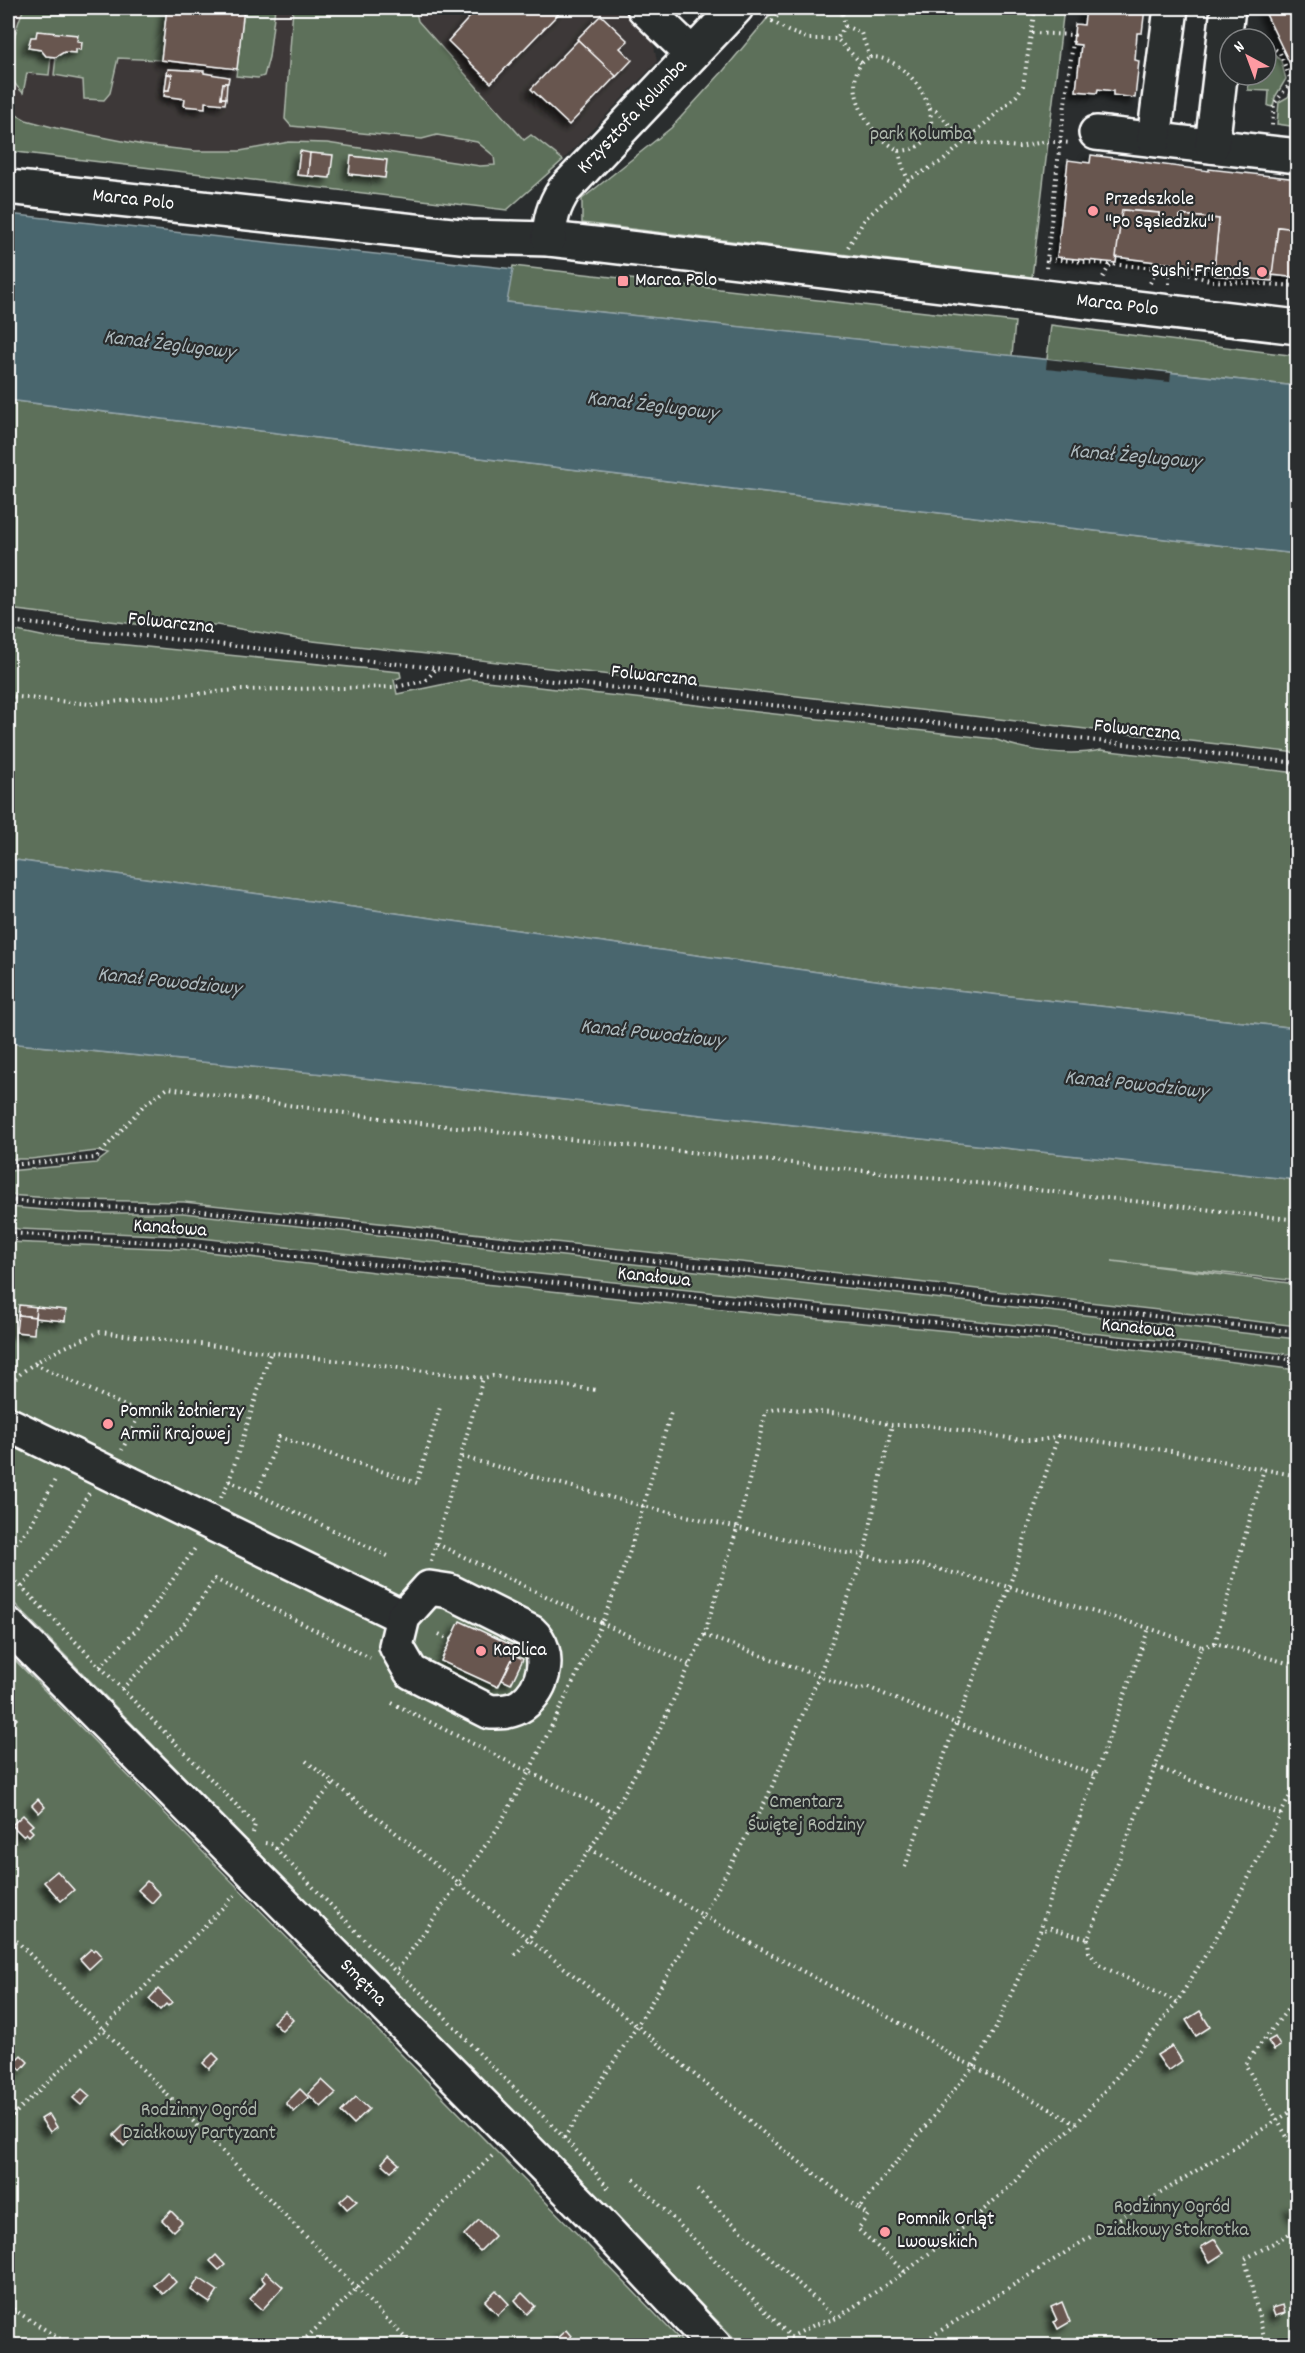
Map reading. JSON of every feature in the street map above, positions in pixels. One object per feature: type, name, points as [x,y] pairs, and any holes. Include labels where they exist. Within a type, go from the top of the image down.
[{"type":"street","points":[[644,8],[692,54]]},
{"type":"street","points":[[1154,140],[1171,8]]},
{"type":"street","points":[[1212,146],[1227,8]]},
{"type":"street","name":"Krzysztofa Kolumba","points":[[549,239],[550,219],[554,204],[564,190],[692,54],[747,10]]},
{"type":"street","points":[[1096,133],[1283,154]]},
{"type":"street","name":"Marca Polo","points":[[8,187],[470,237],[549,239],[1298,327]]},
{"type":"street","points":[[8,1424],[403,1617]]},
{"type":"street","points":[[429,1588],[449,1591],[531,1632],[539,1639],[544,1650],[545,1662],[539,1684],[522,1705],[511,1710],[490,1712],[411,1672],[396,1646],[403,1617],[429,1588]]},
{"type":"street","name":"Smętna","points":[[8,1625],[600,2224],[715,2346]]},
{"type":"path","points":[[772,21],[786,8]]},
{"type":"path","points":[[837,39],[845,26],[841,8]]},
{"type":"path","points":[[843,273],[845,257],[855,233],[865,219],[908,180],[944,160],[1002,111],[1016,96],[1023,86],[1035,8]]},
{"type":"path","points":[[747,10],[809,39],[837,39],[861,63]]},
{"type":"path","points":[[845,26],[861,33],[870,57]]},
{"type":"path","points":[[1032,33],[1074,34],[1046,275]]},
{"type":"path","points":[[1278,51],[1290,78],[1289,85],[1274,104],[1283,154]]},
{"type":"path","points":[[899,151],[918,148],[925,140],[931,122],[930,108],[925,95],[909,75],[892,63],[877,57],[870,57],[861,63],[855,79],[855,87],[867,121],[884,140],[899,151],[908,180]]},
{"type":"path","points":[[930,108],[936,111],[966,142],[1019,147],[1043,142],[1060,142]]},
{"type":"path","points":[[1048,259],[1169,269],[1213,281],[1298,286]]},
{"type":"path","points":[[1147,287],[1158,268]]},
{"type":"path","points":[[1169,269],[1169,290]]},
{"type":"path","name":"Folwarczna","points":[[8,621],[1298,763]]},
{"type":"path","points":[[8,696],[90,704],[236,690],[395,687],[425,681],[437,668]]},
{"type":"path","points":[[8,1165],[96,1158],[144,1105],[168,1088],[401,1122],[959,1180],[1298,1220]]},
{"type":"path","points":[[8,1200],[88,1207],[184,1209],[1298,1332]]},
{"type":"path","name":"Kanałowa","points":[[8,1233],[202,1246],[1298,1360]]},
{"type":"path","points":[[8,1388],[20,1374],[35,1364],[67,1346],[100,1332],[270,1354],[483,1378],[493,1376],[596,1390]]},
{"type":"path","points":[[100,1666],[138,1628],[198,1545],[229,1481],[270,1354]]},
{"type":"path","points":[[22,1587],[64,1536],[106,1473],[140,1413],[35,1364]]},
{"type":"path","points":[[429,1588],[429,1567],[483,1378]]},
{"type":"path","points":[[257,1493],[279,1437],[417,1483],[441,1404]]},
{"type":"path","points":[[515,1955],[528,1940],[590,1849],[654,1741],[704,1635],[738,1526],[766,1411],[781,1408],[850,1415],[892,1425],[926,1425],[1021,1440],[1042,1440],[1058,1436],[1171,1451],[1298,1476]]},
{"type":"path","points":[[437,1544],[602,1623],[629,1554],[671,1412]]},
{"type":"path","points":[[564,2138],[637,2026],[704,1914],[767,1798],[819,1676],[864,1555],[892,1425]]},
{"type":"path","points":[[905,1867],[1009,1587],[1058,1436]]},
{"type":"path","points":[[8,1552],[28,1528],[57,1480],[56,1468],[64,1453]]},
{"type":"path","points":[[462,1457],[643,1506],[738,1526],[847,1553],[891,1562],[922,1564],[1149,1628],[1202,1647],[1215,1643],[1298,1666]]},
{"type":"path","points":[[1215,1643],[1264,1469]]},
{"type":"path","points":[[229,1481],[390,1557]]},
{"type":"path","points":[[8,1573],[255,1824]]},
{"type":"path","points":[[122,1689],[182,1627],[215,1579],[371,1658]]},
{"type":"path","points":[[860,2208],[974,2066],[996,2027],[1040,1931],[1149,1628]]},
{"type":"path","points":[[439,1634],[451,1640]]},
{"type":"path","points":[[704,1635],[858,1690],[868,1687],[915,1708],[1095,1775]]},
{"type":"path","points":[[1177,2002],[1099,1965],[1089,1952],[1088,1940],[1202,1647]]},
{"type":"path","points":[[306,1761],[637,2026],[784,2150],[860,2208],[868,2215],[858,2229],[905,2272]]},
{"type":"path","points":[[1156,1767],[1282,1815]]},
{"type":"path","points":[[396,1972],[497,1829],[529,1772],[612,1812]]},
{"type":"path","points":[[634,2179],[791,2337],[814,2325],[837,2318],[905,2272],[988,2206],[1076,2124],[1137,2054],[1177,2002],[1228,1918],[1298,1780]]},
{"type":"path","points":[[276,1849],[334,1783]]},
{"type":"path","points":[[252,1835],[257,1839]]},
{"type":"path","points":[[262,1843],[271,1844],[396,1972],[423,1992],[478,2052],[564,2138],[609,2190]]},
{"type":"path","points":[[590,1849],[818,1981],[896,2021],[957,2059],[974,2066],[1076,2124]]},
{"type":"path","points":[[8,2120],[102,2030],[254,1874]]},
{"type":"path","points":[[1040,1931],[1051,1928],[1088,1940]]},
{"type":"path","points":[[8,1932],[413,2346]]},
{"type":"path","points":[[1298,1996],[1245,2064],[1298,2156]]},
{"type":"path","points":[[916,2346],[1298,2108]]},
{"type":"path","points":[[298,2346],[514,2137]]},
{"type":"path","points":[[697,2190],[837,2318]]},
{"type":"path","points":[[1266,2346],[1245,2259],[1298,2229]]},
{"type":"path","points":[[8,2306],[71,2346]]},
{"type":"shaded area","points":[[8,8],[618,8],[653,41],[657,62],[563,160],[507,210],[8,151]]},
{"type":"shaded area","points":[[671,8],[707,8],[700,16],[676,13]]},
{"type":"green space","points":[[24,8],[167,8],[161,60],[118,58],[110,93],[104,100],[84,99],[83,80],[54,75],[56,57],[51,56],[49,75],[27,73],[23,93],[14,82],[11,65],[15,34]]},
{"type":"green space","points":[[244,8],[275,8],[269,57],[264,76],[258,78],[236,76]]},
{"type":"green space","points":[[293,8],[415,8],[418,21],[524,140],[531,135],[563,160],[507,210],[8,151],[8,110],[26,120],[56,128],[143,145],[195,151],[240,151],[289,142],[327,143],[480,166],[495,165],[494,156],[477,142],[437,135],[422,139],[291,126],[285,119]]},
{"type":"green space","name":"park Kolumba","points":[[776,8],[1064,8],[1032,277],[582,223],[582,199],[671,128]]},
{"type":"green space","points":[[1278,58],[1281,61],[1286,79],[1275,97],[1273,107],[1268,106],[1269,91],[1248,90],[1248,87],[1278,87]]},
{"type":"green space","points":[[1297,80],[1297,127],[1277,124],[1279,102],[1288,97]]},
{"type":"green space","points":[[513,266],[1015,322],[1012,356],[506,302]]},
{"type":"green space","points":[[1051,325],[1297,356],[1297,386],[1047,359]]},
{"type":"green space","points":[[8,400],[766,493],[1297,554],[1297,753],[304,640],[217,625],[144,625],[8,609]]},
{"type":"green space","points":[[8,629],[46,637],[400,672],[401,677],[394,680],[397,694],[469,679],[994,739],[1019,747],[1047,752],[1075,753],[1101,750],[1297,773],[1297,1028],[911,985],[8,859]]},
{"type":"green space","points":[[8,1043],[345,1076],[1297,1180],[1297,1281],[1112,1261],[1297,1284],[1297,1326],[778,1266],[184,1202],[79,1200],[8,1195],[8,1171],[96,1163],[108,1154],[97,1151],[31,1159],[8,1159]]},
{"type":"green space","points":[[8,1207],[81,1213],[183,1213],[1297,1339],[1297,1355],[182,1236],[19,1229],[8,1227]]},
{"type":"green space","name":"Cmentarz Świętej Rodziny","points":[[8,1242],[183,1249],[399,1275],[778,1315],[1101,1345],[1297,1370],[1297,2345],[741,2345],[8,1597]]},
{"type":"green space","name":"Rodzinny Ogród Działkowy Partyzant","points":[[8,1653],[635,2293],[685,2345],[8,2345]]},
{"type":"water","name":"Kanał Żeglugowy","points":[[8,214],[513,269],[507,302],[1297,386],[1297,554],[766,493],[8,400]]},
{"type":"water","name":"Kanał Powodziowy","points":[[8,859],[911,985],[1297,1028],[1297,1180],[345,1076],[8,1043]]},
{"type":"pier","points":[[1047,359],[1171,373],[1170,382],[1046,369]]},
{"type":"building","points":[[167,8],[244,8],[237,69],[161,60]]},
{"type":"building","points":[[478,8],[564,8],[491,83],[448,41]]},
{"type":"building","points":[[1086,8],[1145,8],[1142,33],[1137,33],[1135,60],[1139,61],[1135,98],[1113,95],[1113,91],[1098,89],[1097,93],[1076,91],[1081,45],[1073,44],[1075,24],[1084,25]]},
{"type":"building","points":[[1263,8],[1298,8],[1298,81],[1278,39],[1278,27],[1272,27]]},
{"type":"building","points":[[601,15],[628,41],[620,48],[632,60],[616,77],[577,39]]},
{"type":"building","points":[[37,31],[78,35],[77,41],[82,42],[81,50],[76,49],[76,53],[64,52],[56,57],[46,56],[41,50],[28,48],[31,37],[36,37]]},
{"type":"building","points":[[578,40],[616,76],[569,125],[531,89]]},
{"type":"building","points":[[168,69],[204,71],[204,73],[229,77],[228,83],[223,83],[221,98],[226,98],[225,104],[205,102],[205,108],[184,106],[185,99],[164,96],[165,90],[169,90],[172,74],[167,74]]},
{"type":"building","points":[[167,74],[172,75],[169,90],[165,90]]},
{"type":"building","points":[[223,83],[227,83],[226,98],[221,98]]},
{"type":"building","points":[[300,151],[310,153],[308,176],[297,175]]},
{"type":"building","points":[[310,153],[333,155],[330,178],[308,176]]},
{"type":"building","points":[[1091,155],[1209,171],[1209,169],[1298,179],[1298,229],[1278,227],[1272,281],[1213,275],[1219,219],[1180,215],[1180,221],[1159,219],[1159,213],[1122,210],[1116,263],[1057,257],[1068,160],[1090,163]]},
{"type":"building","points":[[351,156],[387,160],[385,178],[349,174]]},
{"type":"building","points":[[1122,210],[1159,213],[1159,219],[1180,221],[1180,215],[1219,219],[1214,269],[1116,257]]},
{"type":"building","points":[[1278,227],[1298,229],[1298,278],[1272,275]]},
{"type":"building","points":[[19,1305],[37,1307],[35,1317],[18,1315]]},
{"type":"building","points":[[36,1307],[66,1310],[65,1321],[35,1318]]},
{"type":"building","points":[[18,1315],[35,1317],[34,1334],[16,1332]]},
{"type":"building","name":"Kaplica","points":[[460,1621],[518,1648],[498,1687],[441,1661]]},
{"type":"building","points":[[514,1655],[523,1659],[511,1684],[502,1680]]},
{"type":"building","points":[[8,1709],[17,1719],[8,1728]]},
{"type":"building","points":[[38,1799],[45,1807],[39,1813],[32,1805]]},
{"type":"building","points":[[23,1815],[33,1825],[29,1828],[33,1832],[29,1836],[26,1833],[23,1836],[12,1825]]},
{"type":"building","points":[[57,1871],[74,1890],[61,1901],[44,1882]]},
{"type":"building","points":[[147,1881],[160,1894],[152,1903],[138,1890]]},
{"type":"building","points":[[91,1949],[93,1951],[95,1949],[102,1957],[89,1969],[80,1959]]},
{"type":"building","points":[[158,1989],[172,2002],[160,2010],[149,1999]]},
{"type":"building","points":[[285,2011],[293,2020],[282,2031],[273,2022]]},
{"type":"building","points":[[1200,2011],[1210,2027],[1196,2036],[1186,2020]]},
{"type":"building","points":[[1275,2037],[1280,2046],[1274,2050],[1268,2041]]},
{"type":"building","points":[[1172,2046],[1182,2061],[1168,2071],[1157,2055]]},
{"type":"building","points":[[213,2053],[219,2059],[209,2069],[203,2063]]},
{"type":"building","points":[[21,2055],[28,2062],[21,2070],[14,2062]]},
{"type":"building","points":[[322,2080],[336,2093],[321,2107],[308,2094]]},
{"type":"building","points":[[82,2089],[90,2096],[81,2105],[73,2098]]},
{"type":"building","points":[[300,2089],[309,2098],[294,2112],[286,2103]]},
{"type":"building","points":[[356,2097],[369,2109],[353,2124],[341,2112]]},
{"type":"building","points":[[49,2114],[57,2127],[50,2132],[41,2119]]},
{"type":"building","points":[[124,2125],[134,2136],[124,2146],[114,2135]]},
{"type":"building","points":[[389,2155],[399,2164],[391,2171],[382,2163]]},
{"type":"building","points":[[349,2193],[357,2201],[347,2209],[340,2201]]},
{"type":"building","points":[[1298,2203],[1298,2217],[1296,2218],[1290,2206]]},
{"type":"building","points":[[171,2211],[182,2222],[173,2231],[162,2220]]},
{"type":"building","points":[[479,2220],[495,2236],[480,2251],[464,2235]]},
{"type":"building","points":[[1215,2239],[1224,2253],[1210,2262],[1201,2247]]},
{"type":"building","points":[[216,2255],[225,2265],[219,2270],[210,2261]]},
{"type":"building","points":[[167,2272],[176,2282],[163,2294],[154,2285]]},
{"type":"building","points":[[266,2272],[283,2287],[262,2310],[250,2299],[265,2282],[261,2278]]},
{"type":"building","points":[[199,2278],[218,2291],[210,2303],[191,2290]]},
{"type":"building","points":[[496,2290],[509,2304],[498,2315],[485,2301]]},
{"type":"building","points":[[522,2293],[535,2306],[527,2314],[515,2300]]},
{"type":"building","points":[[1062,2302],[1070,2322],[1058,2329],[1051,2307]]},
{"type":"building","points":[[1283,2305],[1285,2313],[1275,2316],[1272,2308]]},
{"type":"building","points":[[566,2330],[571,2336],[561,2346],[555,2340]]},
{"type":"place","name":"Przedszkole \"Po Sąsiedzku\"","points":[[1093,211]]},
{"type":"place","name":"Sushi Friends","points":[[1262,272]]},
{"type":"place","name":"Marca Polo","points":[[623,281]]},
{"type":"place","name":"Pomnik żołnierzy Armii Krajowej","points":[[108,1424]]},
{"type":"place","name":"Kaplica","points":[[481,1651]]},
{"type":"place","name":"Pomnik Orląt Lwowskich","points":[[885,2232]]},
{"type":"park label","name":"Rodzinny Ogród Działkowy Stokrotka","points":[[1172,2220]]}]
